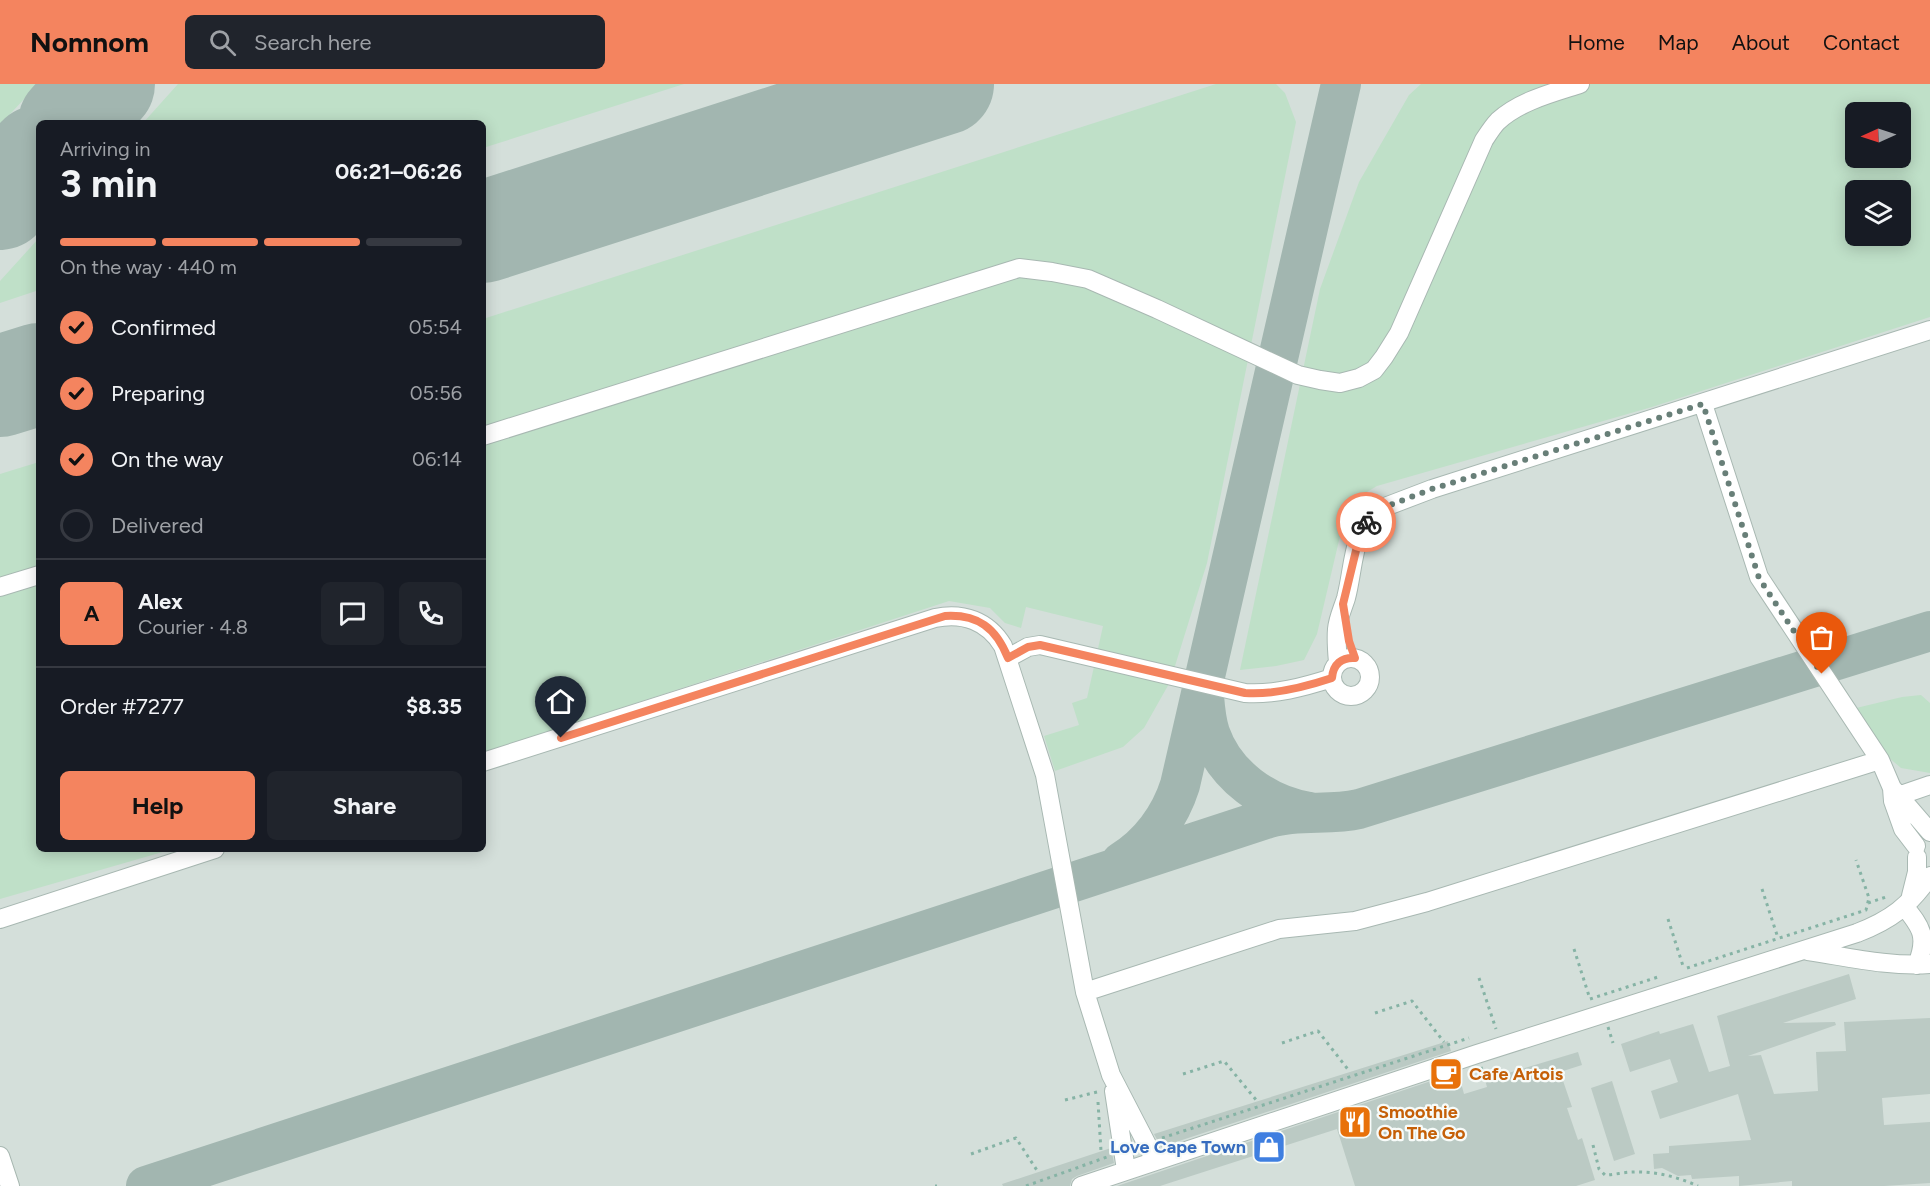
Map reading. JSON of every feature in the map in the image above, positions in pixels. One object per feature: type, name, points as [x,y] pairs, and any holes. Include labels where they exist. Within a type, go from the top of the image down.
[{"type":"lane","points":[[486,435],[1019,268],[1088,279],[1298,375],[1340,383],[1359,378],[1374,370],[1399,333],[1484,140],[1497,122],[1516,108],[1545,95],[1580,84]]},
{"type":"lane","points":[[1008,658],[1028,647],[1040,645],[1245,693],[1260,694],[1312,685],[1342,666],[1337,628],[1361,530],[1377,510],[1432,489],[1930,330]]},
{"type":"lane","points":[[1703,404],[1759,578],[1880,760],[1895,792],[1893,801],[1903,829],[1925,847],[1907,904],[1919,924],[1923,937],[1923,964],[1881,962],[1800,950]]},
{"type":"lane","points":[[0,587],[36,576]]},
{"type":"lane","points":[[486,761],[945,616],[965,617],[984,625],[998,638],[1008,658],[1045,775],[1085,992],[1111,1075],[1126,1170]]},
{"type":"lane","points":[[1085,992],[1279,928],[1355,921],[1427,902],[1880,760]]},
{"type":"lane","points":[[1895,792],[1930,785]]},
{"type":"lane","points":[[0,919],[206,852]]},
{"type":"lane","points":[[1081,1186],[1477,1054],[1857,933],[1881,924],[1907,904],[1930,876]]},
{"type":"lane","points":[[1111,1075],[1155,1160]]},
{"type":"lane","points":[[0,1156],[10,1186]]},
{"type":"path","points":[[1668,919],[1684,969],[1866,910],[1869,898],[1856,860]]},
{"type":"path","points":[[1762,889],[1778,938]]},
{"type":"path","points":[[1574,949],[1590,999],[1663,976]]},
{"type":"path","points":[[1479,978],[1496,1029],[1488,1032]]},
{"type":"path","points":[[1375,1012],[1412,1001],[1444,1042]]},
{"type":"path","points":[[1282,1043],[1318,1031],[1350,1071]]},
{"type":"path","points":[[1146,1143],[1472,1037]]},
{"type":"path","points":[[1183,1074],[1224,1061],[1257,1101]]},
{"type":"path","points":[[1065,1100],[1097,1091],[1101,1151]]},
{"type":"path","points":[[971,1154],[1016,1138],[1038,1172]]},
{"type":"path","points":[[1593,1146],[1599,1169],[1605,1175],[1632,1172],[1661,1174],[1698,1186]]},
{"type":"path","points":[[1026,1186],[1123,1151]]},
{"type":"shaded area","points":[[0,84],[1930,84],[1930,1186],[0,1186]]},
{"type":"green space","points":[[0,84],[38,84],[0,125]]},
{"type":"green space","points":[[178,84],[684,84],[486,147],[486,120],[146,120]]},
{"type":"green space","points":[[1216,84],[1276,84],[1285,93],[1296,122],[1207,563],[1170,682],[1144,728],[1123,747],[1055,771],[1044,736],[1079,725],[1072,703],[1087,698],[1103,626],[1026,607],[1021,628],[1005,623],[990,608],[949,601],[486,752],[486,318]]},
{"type":"green space","points":[[1421,84],[1930,84],[1930,317],[1652,407],[1377,486],[1357,498],[1345,515],[1317,634],[1304,660],[1240,670],[1320,289],[1359,182],[1409,95]]},
{"type":"green space","points":[[36,241],[36,291],[0,303],[0,281]]},
{"type":"green space","points":[[36,463],[36,852],[163,852],[0,899],[0,474]]},
{"type":"green space","points":[[1921,695],[1930,703],[1930,773],[1901,768],[1888,757],[1852,709],[1902,697]]},
{"type":"building","points":[[1849,974],[1856,999],[1783,1023],[1835,1022],[1836,1025],[1748,1056],[1761,1055],[1774,1094],[1818,1091],[1816,1052],[1846,1051],[1844,1022],[1930,1018],[1930,1094],[1882,1098],[1884,1125],[1930,1122],[1930,1183],[1884,1186],[1792,1186],[1792,1181],[1739,1186],[1739,1176],[1692,1179],[1691,1175],[1678,1176],[1662,1168],[1654,1169],[1653,1154],[1669,1153],[1669,1146],[1751,1140],[1738,1094],[1660,1119],[1651,1091],[1678,1082],[1670,1059],[1630,1072],[1621,1044],[1659,1031],[1660,1034],[1693,1024],[1709,1072],[1730,1066],[1717,1016]]},
{"type":"building","points":[[1448,1041],[1451,1051],[1161,1147],[1154,1134]]},
{"type":"building","points":[[1578,1052],[1582,1065],[1560,1072],[1572,1107],[1567,1108],[1578,1140],[1582,1138],[1595,1180],[1576,1186],[1355,1186],[1337,1129],[1160,1186],[1117,1186],[1458,1072],[1464,1094],[1487,1087],[1485,1080]]},
{"type":"building","points":[[1612,1081],[1635,1154],[1614,1161],[1591,1088]]},
{"type":"building","points":[[1111,1148],[1114,1163],[1077,1176],[1072,1179],[1070,1186],[1003,1186],[1002,1184]]},
{"type":"taxiway","points":[[1121,862],[1141,847],[1157,829],[1176,797],[1180,785],[1341,84]]},
{"type":"taxiway","points":[[146,1186],[1269,818],[1359,809],[1930,631]]},
{"type":"taxiway","points":[[1204,696],[1210,733],[1217,748],[1237,775],[1249,786],[1278,803],[1309,812]]},
{"type":"runway","points":[[72,120],[104,84]]},
{"type":"runway","points":[[486,231],[943,84]]},
{"type":"runway","points":[[0,199],[36,159]]},
{"type":"runway","points":[[0,386],[36,375]]},
{"type":"way so far","points":[[1366,522],[1377,510],[1389,504],[1703,404],[1759,578],[1822,674]]},
{"type":"place","name":"Cafe Artois","points":[[1446,1074]]},
{"type":"place","name":"Smoothie On The Go","points":[[1355,1122]]},
{"type":"place","name":"Love Cape Town","points":[[1269,1147]]},
{"type":"route","points":[[561,738],[945,616],[965,617],[984,625],[998,638],[1008,658],[1028,647],[1040,645],[1245,693],[1260,694],[1312,685],[1332,678],[1334,667],[1343,659],[1355,658],[1349,641],[1343,604],[1361,530],[1366,522]]}]
